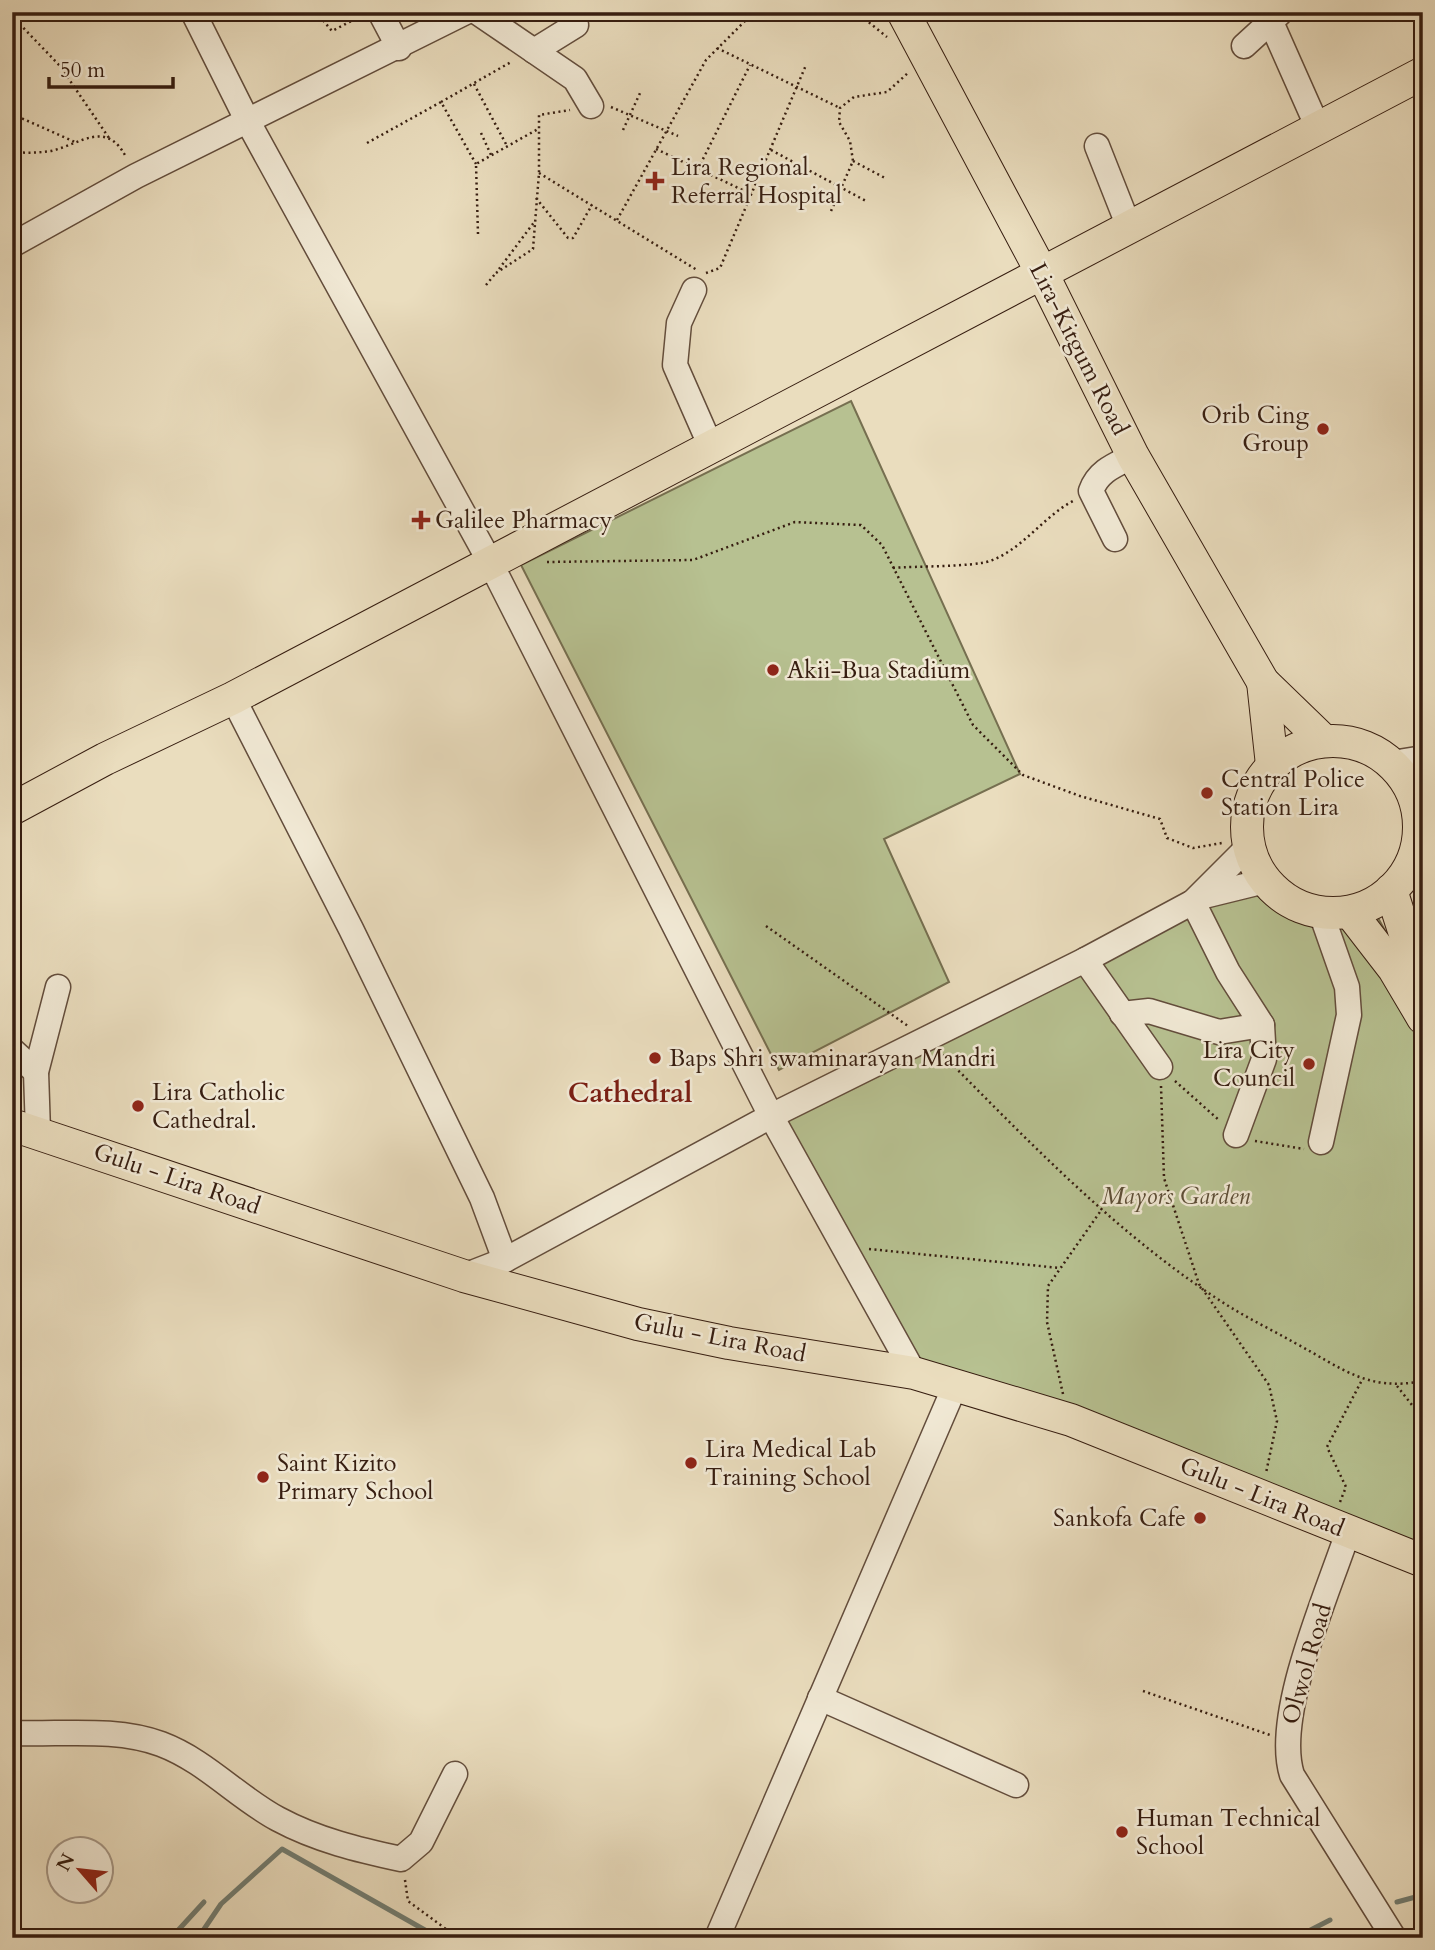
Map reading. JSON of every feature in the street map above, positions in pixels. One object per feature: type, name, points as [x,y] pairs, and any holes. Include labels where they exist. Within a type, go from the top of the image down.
[{"type":"main road","name":"Lira-Kitgum Road","points":[[903,12],[1042,273],[1133,456],[1263,682],[1323,740]]},
{"type":"main road","points":[[12,809],[105,759],[233,698],[1423,73]]},
{"type":"main road","name":"Lira-Kitgum Road","points":[[1263,682],[1272,765]]},
{"type":"main road","points":[[1323,740],[1348,741],[1371,749],[1392,763],[1408,783],[1420,805],[1415,852],[1406,873],[1391,890],[1372,904],[1335,912],[1299,907],[1280,897],[1265,881],[1247,842],[1250,799],[1272,765],[1295,748],[1323,740]]},
{"type":"main road","points":[[1391,890],[1423,1018]]},
{"type":"main road","points":[[1335,912],[1410,968]]},
{"type":"main road","name":"Gulu - Lira Road","points":[[25,1129],[464,1276],[638,1324],[703,1338],[914,1373],[1071,1420],[1423,1561]]},
{"type":"street","points":[[192,12],[247,120],[490,562],[771,1116],[841,1247],[914,1373]]},
{"type":"street","points":[[380,12],[399,48]]},
{"type":"street","points":[[12,245],[136,176],[399,48],[466,12]]},
{"type":"street","points":[[477,12],[575,79],[591,106]]},
{"type":"street","points":[[1244,46],[1276,17],[1318,128]]},
{"type":"street","points":[[533,51],[576,26]]},
{"type":"street","points":[[1097,146],[1129,227]]},
{"type":"street","points":[[694,290],[679,323],[675,365],[711,447]]},
{"type":"street","points":[[1115,539],[1091,491],[1095,480],[1105,470],[1133,456]]},
{"type":"street","points":[[233,698],[482,1198],[505,1260]]},
{"type":"street","points":[[1392,763],[1423,758]]},
{"type":"street","points":[[1196,900],[1247,842]]},
{"type":"street","points":[[464,1276],[505,1260],[771,1116],[1086,960],[1196,900],[1265,881]]},
{"type":"street","points":[[1196,900],[1228,972],[1262,1026],[1264,1059],[1236,1135]]},
{"type":"street","points":[[1321,1142],[1349,1015],[1335,912]]},
{"type":"street","points":[[1086,960],[1160,1067]]},
{"type":"street","points":[[25,1129],[36,1072],[58,987]]},
{"type":"street","points":[[1122,1014],[1149,1011],[1219,1032],[1262,1026]]},
{"type":"street","points":[[12,1050],[36,1072]]},
{"type":"street","points":[[717,1938],[955,1387]]},
{"type":"street","name":"Olwol Road","points":[[1340,1528],[1292,1698],[1286,1757],[1292,1775],[1394,1938]]},
{"type":"street","points":[[820,1698],[1016,1785]]},
{"type":"street","points":[[12,1733],[131,1735],[163,1745],[211,1770],[249,1801],[279,1820],[326,1840],[401,1859],[421,1842],[455,1774]]},
{"type":"path","points":[[316,12],[332,31],[367,12]]},
{"type":"path","points":[[856,12],[877,26],[893,44]]},
{"type":"path","points":[[617,220],[706,60],[754,13],[762,17]]},
{"type":"path","points":[[12,16],[61,66],[109,138],[121,146],[136,176]]},
{"type":"path","points":[[717,48],[840,108]]},
{"type":"path","points":[[367,143],[533,51]]},
{"type":"path","points":[[831,211],[853,161],[850,141],[839,122],[840,108],[854,97],[887,92],[909,72],[905,62]]},
{"type":"path","points":[[698,169],[750,64]]},
{"type":"path","points":[[539,173],[704,274],[720,268],[806,65]]},
{"type":"path","points":[[474,84],[507,146]]},
{"type":"path","points":[[623,130],[642,91]]},
{"type":"path","points":[[441,102],[476,164],[478,234]]},
{"type":"path","points":[[496,273],[533,249],[539,173],[539,115],[606,104],[678,136]]},
{"type":"path","points":[[12,114],[75,142]]},
{"type":"path","points":[[476,164],[538,129]]},
{"type":"path","points":[[481,133],[491,155]]},
{"type":"path","points":[[12,152],[51,151],[92,136],[109,138]]},
{"type":"path","points":[[656,149],[751,194]]},
{"type":"path","points":[[771,150],[866,201]]},
{"type":"path","points":[[853,161],[885,178]]},
{"type":"path","points":[[536,198],[568,238],[573,238],[592,205]]},
{"type":"path","points":[[486,285],[536,220]]},
{"type":"path","points":[[893,568],[989,561],[1020,543],[1060,508],[1091,491]]},
{"type":"path","points":[[544,562],[692,560],[795,522],[830,521],[861,525],[882,545],[973,725],[1023,775],[1080,796],[1160,819],[1167,838],[1193,848],[1247,842]]},
{"type":"path","points":[[766,926],[927,1039],[1051,1164],[1137,1239],[1229,1307],[1362,1380],[1397,1386],[1423,1381]]},
{"type":"path","points":[[1160,1067],[1164,1178],[1199,1284],[1269,1385],[1277,1422],[1260,1497]]},
{"type":"path","points":[[1071,1420],[1054,1361],[1047,1322],[1048,1286],[1102,1209]]},
{"type":"path","points":[[841,1247],[1060,1268]]},
{"type":"path","points":[[1340,1528],[1346,1487],[1327,1447],[1362,1380]]},
{"type":"path","points":[[1397,1386],[1423,1419]]},
{"type":"path","points":[[1143,1691],[1286,1741]]},
{"type":"path","points":[[401,1859],[408,1901],[458,1938]]},
{"type":"green space","name":"Akii-Bua Stadium","points":[[851,401],[1020,774],[884,839],[949,982],[779,1070],[521,565]]},
{"type":"green space","name":"Mayors Garden","points":[[1261,877],[1298,907],[1371,905],[1423,1000],[1423,1560],[928,1380],[776,1121]]},
{"type":"waterway","points":[[198,1938],[221,1904],[282,1849],[439,1938]]},
{"type":"waterway","points":[[1397,1902],[1423,1895]]},
{"type":"waterway","points":[[171,1938],[204,1902]]},
{"type":"waterway","points":[[1295,1938],[1330,1920]]},
{"type":"waterway","points":[[12,1931],[38,1938]]},
{"type":"place","name":"Lira Regional Referral Hospital","points":[[655,181]]},
{"type":"place","name":"Orib Cing Group","points":[[1323,429]]},
{"type":"place","name":"Galilee Pharmacy","points":[[421,520]]},
{"type":"place","name":"Akii-Bua Stadium","points":[[773,670]]},
{"type":"place","name":"Central Police Station Lira","points":[[1207,793]]},
{"type":"place","name":"Baps Shri swaminarayan Mandri","points":[[655,1058]]},
{"type":"place","name":"Lira City Council","points":[[1309,1064]]},
{"type":"place","name":"Lira Catholic Cathedral.","points":[[138,1106]]},
{"type":"place","name":"Lira Medical Lab Training School","points":[[691,1463]]},
{"type":"place","name":"Saint Kizito Primary School","points":[[263,1477]]},
{"type":"place","name":"Sankofa Cafe","points":[[1200,1518]]},
{"type":"place","name":"Human Technical School","points":[[1122,1832]]},
{"type":"district","name":"Cathedral","points":[[630,1093]]}]
